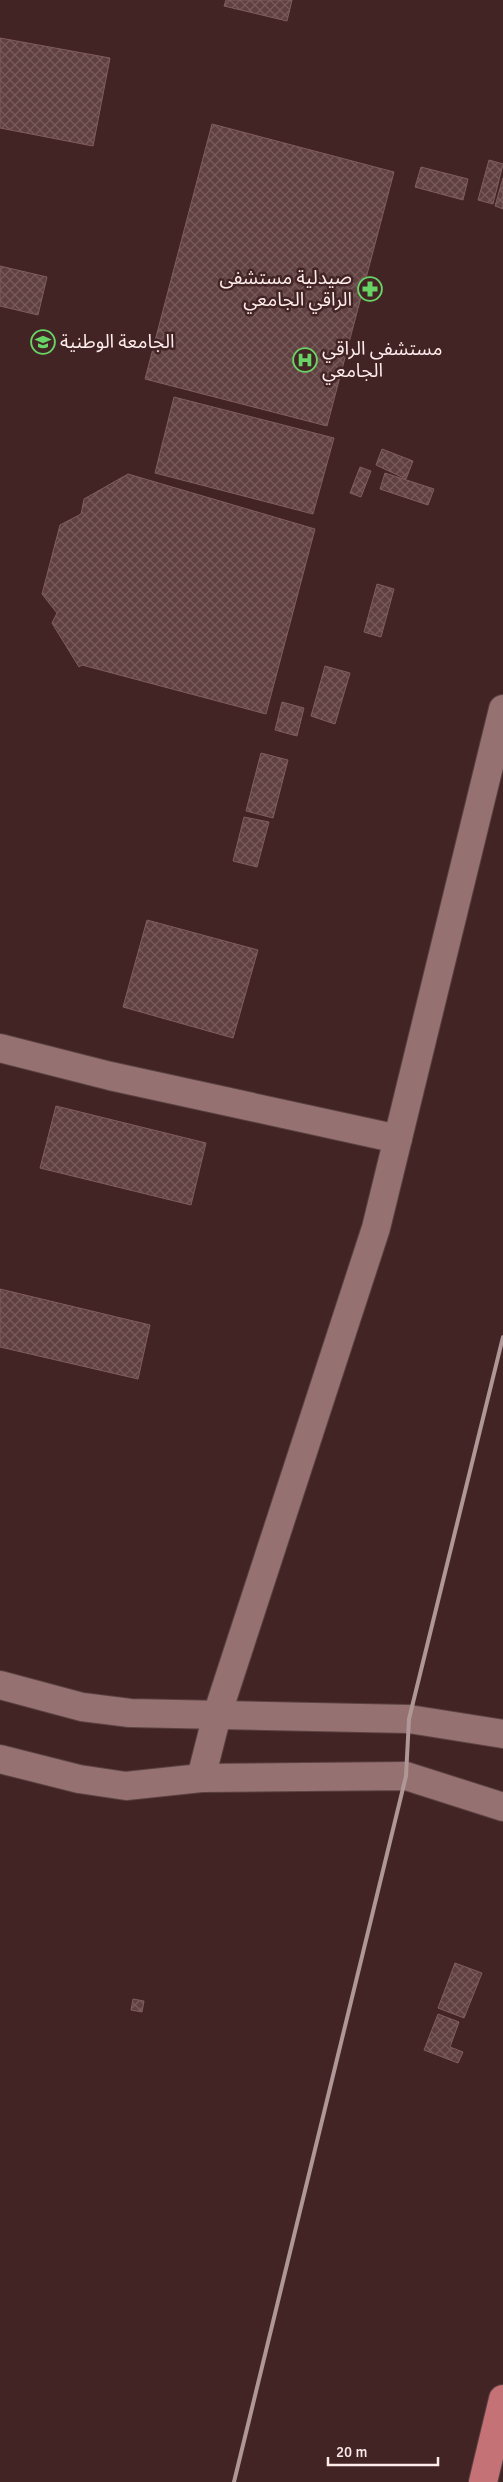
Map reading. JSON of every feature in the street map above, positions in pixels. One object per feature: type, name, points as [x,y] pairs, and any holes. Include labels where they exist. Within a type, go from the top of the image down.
[{"type":"main road","points":[[482,2482],[503,2399]]},
{"type":"street","points":[[201,1778],[217,1714],[376,1228],[503,709]]},
{"type":"street","points":[[0,1048],[110,1076],[398,1140]]},
{"type":"street","points":[[0,1685],[82,1707],[130,1713],[409,1719],[503,1734]]},
{"type":"street","points":[[0,1759],[79,1779],[126,1786],[201,1778],[406,1776],[503,1807]]},
{"type":"building","points":[[226,0],[292,0],[287,21],[224,6]]},
{"type":"building","points":[[0,38],[110,58],[93,146],[0,128]]},
{"type":"building","points":[[212,124],[394,172],[327,426],[145,379]]},
{"type":"building","points":[[489,160],[503,164],[493,204],[478,200]]},
{"type":"building","points":[[421,167],[468,179],[463,200],[415,187]]},
{"type":"building","points":[[503,178],[503,209],[495,206]]},
{"type":"building","points":[[0,266],[47,277],[38,315],[0,306]]},
{"type":"building","points":[[174,397],[334,438],[313,514],[155,473]]},
{"type":"building","points":[[382,449],[413,461],[406,479],[376,465]]},
{"type":"building","points":[[360,467],[371,471],[361,497],[350,493]]},
{"type":"building","points":[[385,473],[434,489],[428,505],[380,489]]},
{"type":"building","points":[[128,474],[315,529],[266,714],[82,665],[79,667],[52,623],[57,613],[42,594],[60,525],[81,514],[84,499]]},
{"type":"building","points":[[377,584],[394,589],[381,637],[364,632]]},
{"type":"building","points":[[325,666],[350,673],[335,724],[311,716]]},
{"type":"building","points":[[282,702],[304,708],[297,736],[275,730]]},
{"type":"building","points":[[261,753],[288,760],[273,818],[246,811]]},
{"type":"building","points":[[244,817],[269,822],[257,867],[233,861]]},
{"type":"building","points":[[147,920],[258,950],[233,1038],[123,1007]]},
{"type":"building","points":[[56,1106],[206,1143],[191,1205],[40,1168]]},
{"type":"building","points":[[0,1289],[150,1325],[138,1379],[0,1347]]},
{"type":"building","points":[[455,1963],[482,1973],[464,2018],[438,2008]]},
{"type":"building","points":[[133,1999],[144,2001],[142,2012],[131,2010]]},
{"type":"building","points":[[438,2014],[459,2022],[450,2047],[463,2052],[458,2063],[424,2050]]},
{"type":"railway","points":[[234,2482],[406,1776],[409,1719],[503,1337]]},
{"type":"place","name":"صيدلية مستشفى الراقي الجامعي","points":[[370,289]]},
{"type":"place","name":"الجامعة الوطنية","points":[[43,342]]},
{"type":"place","name":"مستشفى الراقي الجامعي","points":[[305,360]]}]
